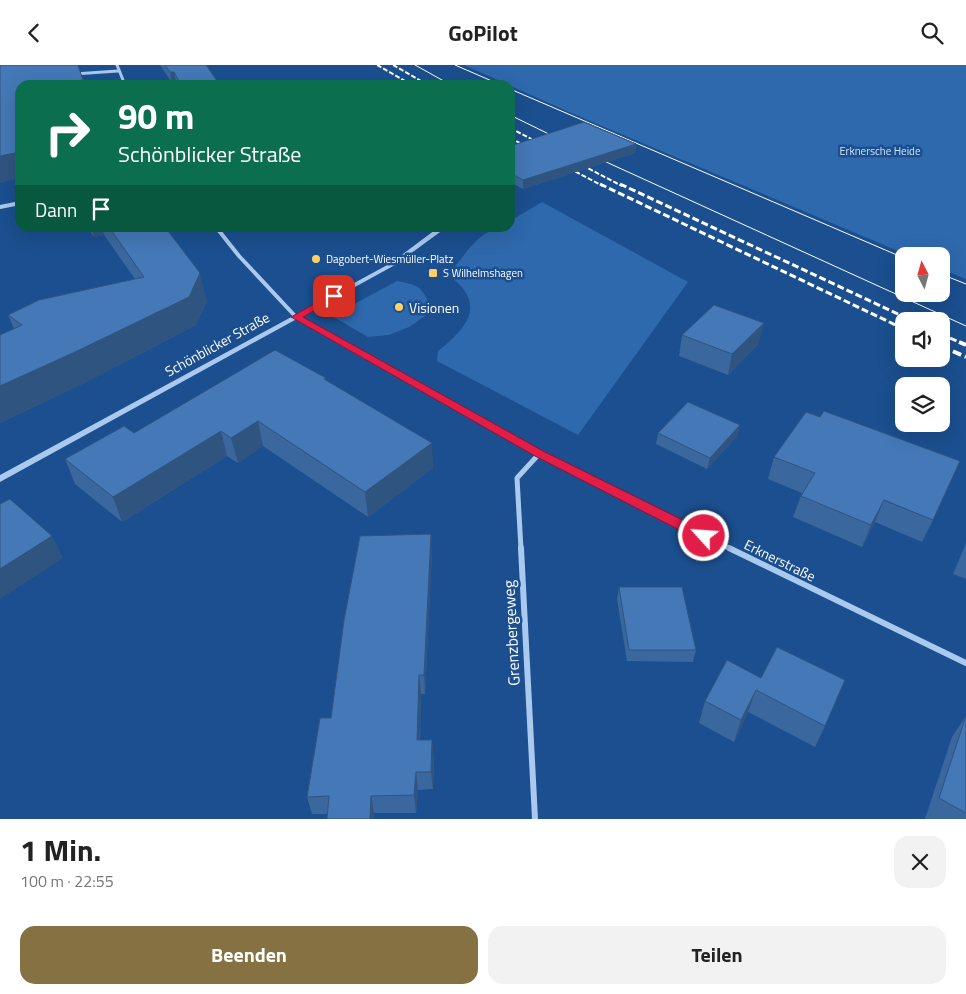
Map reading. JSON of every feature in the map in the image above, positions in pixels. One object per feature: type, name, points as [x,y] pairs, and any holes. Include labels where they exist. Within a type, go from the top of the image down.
[{"type":"street","points":[[117,65],[122,80]]},
{"type":"street","points":[[66,75],[118,71]]},
{"type":"street","points":[[0,207],[15,204]]},
{"type":"street","name":"Erknerstraße","points":[[220,232],[239,256],[296,317],[539,454],[626,499],[966,663]]},
{"type":"street","name":"Schönblicker Straße","points":[[0,479],[393,264],[437,232]]},
{"type":"street","name":"Grenzbergeweg","points":[[535,819],[517,478],[539,454]]},
{"type":"green space","name":"Erknersche Heide","points":[[464,65],[966,65],[966,279],[950,273],[950,247],[895,247],[895,250],[569,112],[515,88],[515,80],[498,80]]},
{"type":"green space","points":[[542,202],[688,282],[578,435],[437,361],[438,351],[458,333],[465,324],[469,314],[470,305],[467,295],[460,285],[448,275],[481,237],[489,232],[515,232],[515,218]]},
{"type":"green space","points":[[397,281],[418,287],[424,293],[430,305],[425,316],[409,327],[389,335],[368,337],[332,316]]},
{"type":"building","points":[[0,65],[78,65],[83,80],[15,80],[15,153],[0,156]]},
{"type":"building","points":[[165,65],[206,65],[216,80],[178,80],[174,72],[170,72]]},
{"type":"building","points":[[584,122],[636,144],[523,180],[515,176],[515,144]]},
{"type":"building","points":[[112,232],[169,232],[200,273],[189,297],[0,386],[0,335],[22,325],[8,315],[39,300],[144,277]]},
{"type":"building","points":[[714,305],[764,323],[732,354],[682,335]]},
{"type":"building","points":[[275,350],[326,378],[324,379],[432,443],[365,492],[258,421],[231,438],[221,431],[113,497],[65,459],[124,426],[134,433]]},
{"type":"building","points":[[688,402],[740,425],[710,458],[658,433]]},
{"type":"building","points":[[824,411],[960,461],[933,520],[884,500],[871,525],[801,496],[815,473],[774,457],[806,412],[820,417]]},
{"type":"building","points":[[10,499],[52,536],[0,569],[0,504]]},
{"type":"building","points":[[431,534],[424,675],[419,675],[417,740],[432,740],[431,772],[416,772],[414,795],[371,796],[370,819],[327,819],[329,796],[307,797],[320,718],[331,718],[344,620],[360,536]]},
{"type":"building","points":[[619,587],[682,587],[696,650],[629,650]]},
{"type":"building","points":[[777,647],[845,680],[825,726],[756,690],[741,720],[705,701],[727,660],[761,678]]},
{"type":"building","points":[[966,716],[966,813],[939,798]]},
{"type":"tram line","points":[[415,65],[442,80]]},
{"type":"tram line","points":[[455,65],[490,80]]},
{"type":"tram line","points":[[515,91],[895,254]]},
{"type":"tram line","points":[[515,117],[559,139]]},
{"type":"tram line","points":[[593,156],[966,326]]},
{"type":"tram line","points":[[950,278],[966,284]]},
{"type":"railway","points":[[377,65],[403,80]]},
{"type":"railway","points":[[393,65],[419,80]]},
{"type":"railway","points":[[515,131],[543,145]]},
{"type":"railway","points":[[515,140],[532,149]]},
{"type":"railway","points":[[576,162],[622,186]]},
{"type":"railway","points":[[563,165],[603,186]]},
{"type":"railway","points":[[600,184],[895,325]]},
{"type":"railway","points":[[620,184],[895,313]]},
{"type":"railway","points":[[950,338],[961,343]]},
{"type":"railway","points":[[959,342],[966,345]]},
{"type":"railway","points":[[950,350],[966,357]]},
{"type":"place","name":"Dagobert-Wiesmüller-Platz","points":[[316,259]]},
{"type":"place","name":"S Wilhelmshagen","points":[[433,273]]},
{"type":"place","name":"Visionen","points":[[399,307]]},
{"type":"route","points":[[334,296],[296,317],[539,454],[704,536]]}]
